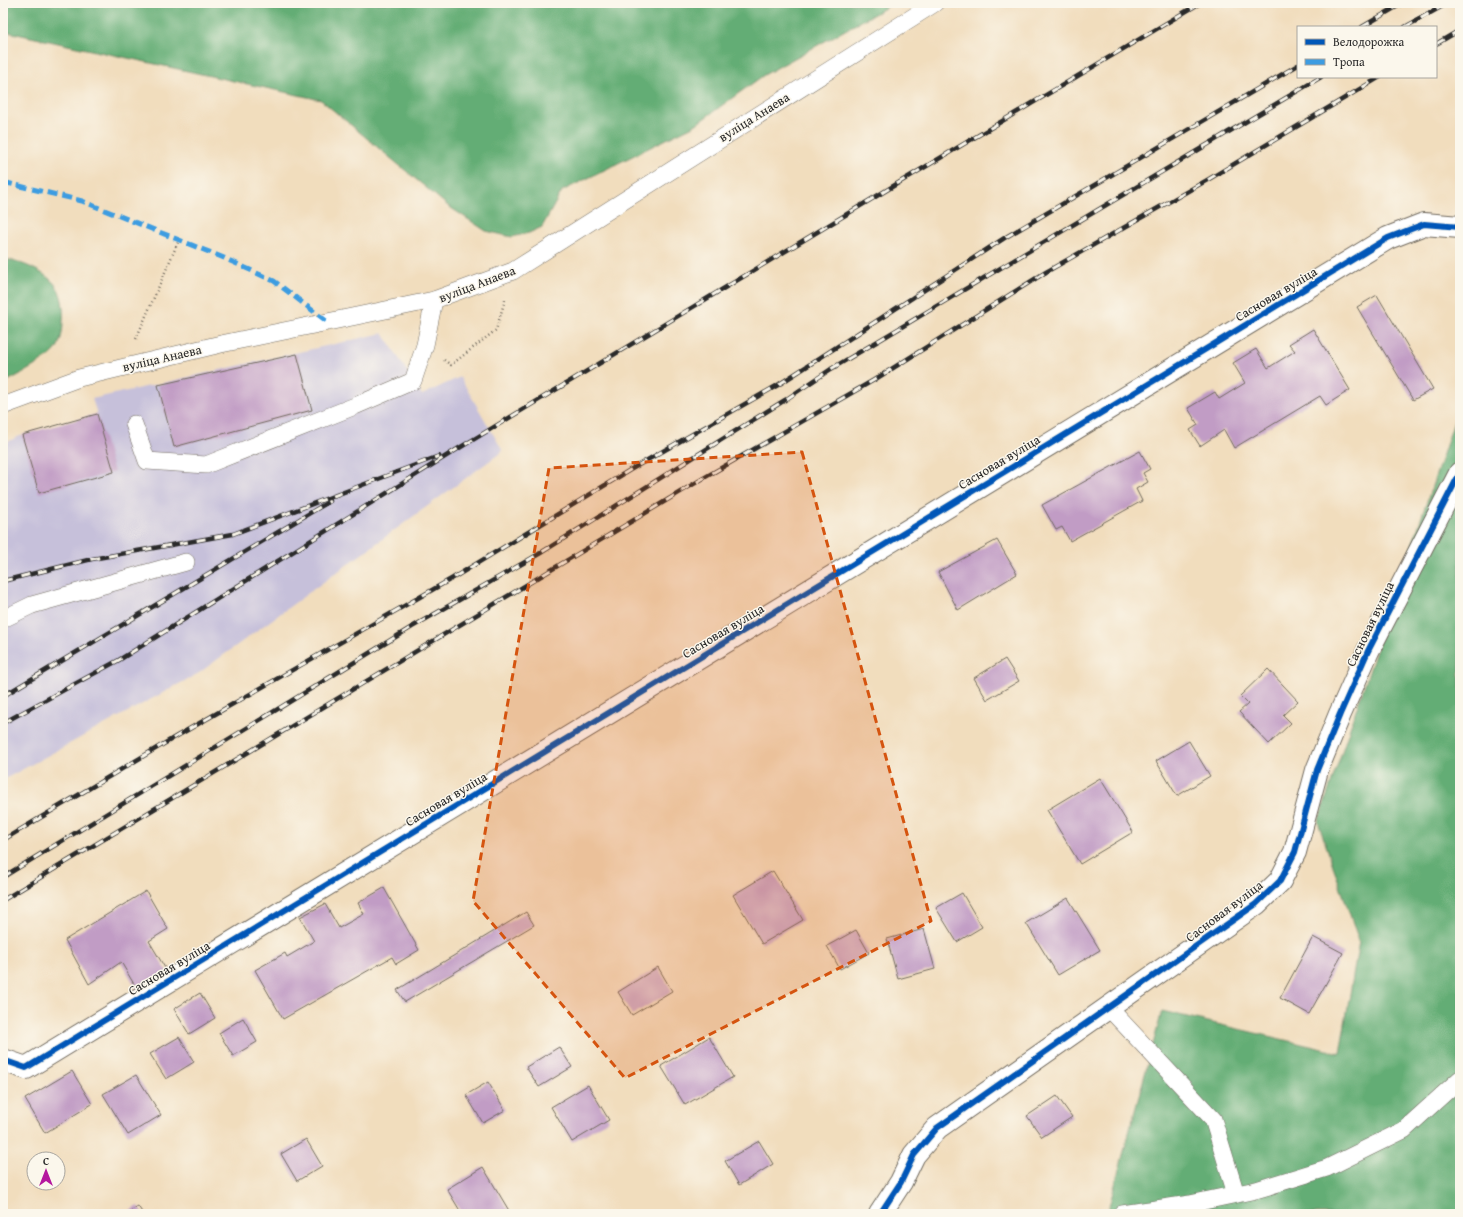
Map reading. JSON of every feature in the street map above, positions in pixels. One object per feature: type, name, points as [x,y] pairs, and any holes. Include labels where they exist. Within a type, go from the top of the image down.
[{"type":"street","name":"Сасновая вуліца","points":[[3,1060],[26,1068],[1388,238],[1424,224],[1460,227]]},
{"type":"street","name":"Сасновая вуліца","points":[[880,1214],[901,1182],[914,1155],[937,1128],[1256,904],[1280,881],[1296,852],[1317,770],[1352,686],[1368,651],[1460,473]]},
{"type":"lane","name":"вуліца Анаева","points":[[3,406],[79,378],[221,344],[434,300],[513,272],[936,3]]},
{"type":"lane","points":[[134,424],[147,461],[206,464],[355,406],[413,382],[425,345],[434,300]]},
{"type":"lane","points":[[3,619],[32,605],[186,562]]},
{"type":"lane","points":[[1108,1007],[1213,1119],[1236,1194]]},
{"type":"lane","points":[[1122,1214],[1190,1204],[1256,1190],[1327,1168],[1404,1130],[1460,1079]]},
{"type":"path","points":[[124,367],[179,240]]},
{"type":"path","points":[[425,345],[451,365],[496,330],[513,272]]},
{"type":"highlighted area","points":[[802,452],[931,921],[625,1078],[473,901],[549,468]]},
{"type":"shaded area","points":[[383,333],[422,395],[460,377],[503,451],[199,673],[3,780],[3,444],[22,435],[97,414],[92,399]]},
{"type":"green space","points":[[3,3],[894,3],[764,75],[695,125],[562,191],[542,227],[529,233],[512,237],[486,231],[448,206],[321,100],[3,31]]},
{"type":"green space","points":[[3,259],[18,262],[35,269],[50,279],[59,291],[62,302],[63,329],[59,344],[51,355],[3,383]]},
{"type":"green space","points":[[1460,404],[1460,1214],[1107,1214],[1162,1011],[1340,1053],[1359,941],[1318,822]]},
{"type":"building","points":[[1377,295],[1433,389],[1413,400],[1357,307]]},
{"type":"building","points":[[1313,329],[1350,390],[1326,405],[1320,396],[1234,448],[1224,430],[1200,446],[1190,430],[1198,425],[1188,408],[1215,392],[1219,399],[1245,383],[1233,363],[1256,349],[1268,368],[1295,351],[1289,344]]},
{"type":"building","points":[[297,354],[312,410],[174,447],[158,385]]},
{"type":"building","points":[[97,414],[114,472],[39,493],[22,435]]},
{"type":"building","points":[[1140,451],[1150,469],[1143,473],[1148,482],[1136,489],[1142,501],[1070,541],[1062,527],[1056,530],[1042,505]]},
{"type":"building","points":[[997,540],[1017,574],[958,610],[938,572]]},
{"type":"building","points":[[1005,659],[1019,681],[987,700],[974,678]]},
{"type":"building","points":[[1268,669],[1298,701],[1283,715],[1291,723],[1269,744],[1239,712],[1248,704],[1240,696]]},
{"type":"building","points":[[1189,741],[1210,776],[1177,796],[1156,761]]},
{"type":"building","points":[[1100,778],[1133,832],[1080,864],[1047,810]]},
{"type":"building","points":[[773,871],[803,920],[762,944],[733,895]]},
{"type":"building","points":[[384,888],[419,950],[396,964],[392,957],[283,1019],[255,970],[285,953],[287,957],[314,941],[300,917],[325,904],[339,928],[364,914],[358,903]]},
{"type":"building","points":[[146,891],[168,929],[149,941],[168,973],[138,991],[121,962],[89,984],[65,940]]},
{"type":"building","points":[[962,893],[982,927],[957,942],[936,908]]},
{"type":"building","points":[[1068,898],[1100,950],[1058,975],[1026,923]]},
{"type":"building","points":[[526,912],[534,925],[405,1002],[397,990]]},
{"type":"building","points":[[924,929],[935,969],[898,979],[887,939]]},
{"type":"building","points":[[856,930],[869,953],[840,969],[827,946]]},
{"type":"building","points":[[1313,937],[1343,953],[1309,1014],[1280,998]]},
{"type":"building","points":[[658,967],[672,991],[632,1015],[618,992]]},
{"type":"building","points":[[200,993],[215,1018],[189,1034],[174,1009]]},
{"type":"building","points":[[243,1018],[257,1042],[233,1056],[219,1033]]},
{"type":"building","points":[[179,1037],[194,1062],[166,1079],[150,1054]]},
{"type":"building","points":[[709,1037],[733,1077],[685,1105],[661,1066]]},
{"type":"building","points":[[559,1047],[572,1067],[539,1087],[526,1067]]},
{"type":"building","points":[[72,1071],[92,1104],[45,1133],[25,1099]]},
{"type":"building","points":[[136,1075],[161,1115],[128,1135],[103,1094]]},
{"type":"building","points":[[488,1082],[505,1110],[483,1123],[466,1095]]},
{"type":"building","points":[[588,1085],[609,1120],[572,1142],[551,1107]]},
{"type":"building","points":[[1057,1096],[1072,1117],[1042,1137],[1027,1116]]},
{"type":"building","points":[[306,1139],[322,1166],[297,1181],[281,1154]]},
{"type":"building","points":[[759,1141],[773,1164],[739,1185],[725,1161]]},
{"type":"building","points":[[483,1167],[511,1214],[462,1214],[447,1189]]},
{"type":"building","points":[[138,1206],[143,1214],[125,1214]]},
{"type":"railway","points":[[3,723],[119,660],[456,450],[1200,3]]},
{"type":"railway","points":[[1364,26],[1403,3]]},
{"type":"railway","points":[[1407,26],[1448,3]]},
{"type":"railway","points":[[1437,43],[1460,30]]},
{"type":"railway","points":[[3,840],[177,736],[453,578],[630,470],[778,385],[1006,237],[1297,66]]},
{"type":"railway","points":[[3,877],[412,627],[539,554],[785,400],[831,369],[1319,78]]},
{"type":"railway","points":[[3,900],[702,479],[874,380],[1046,272],[1209,179],[1378,78]]},
{"type":"railway","points":[[3,581],[92,559],[233,534],[439,456]]},
{"type":"railway","points":[[3,696],[330,501]]},
{"type":"marked path","points":[[3,182],[82,201],[224,258],[274,281],[329,323]]},
{"type":"cycle path","points":[[3,1060],[26,1068],[1388,238],[1424,224],[1460,227]]},
{"type":"cycle path","points":[[880,1214],[901,1182],[914,1155],[937,1128],[1256,904],[1280,881],[1295,852],[1317,770],[1340,714],[1368,651],[1460,473]]}]
